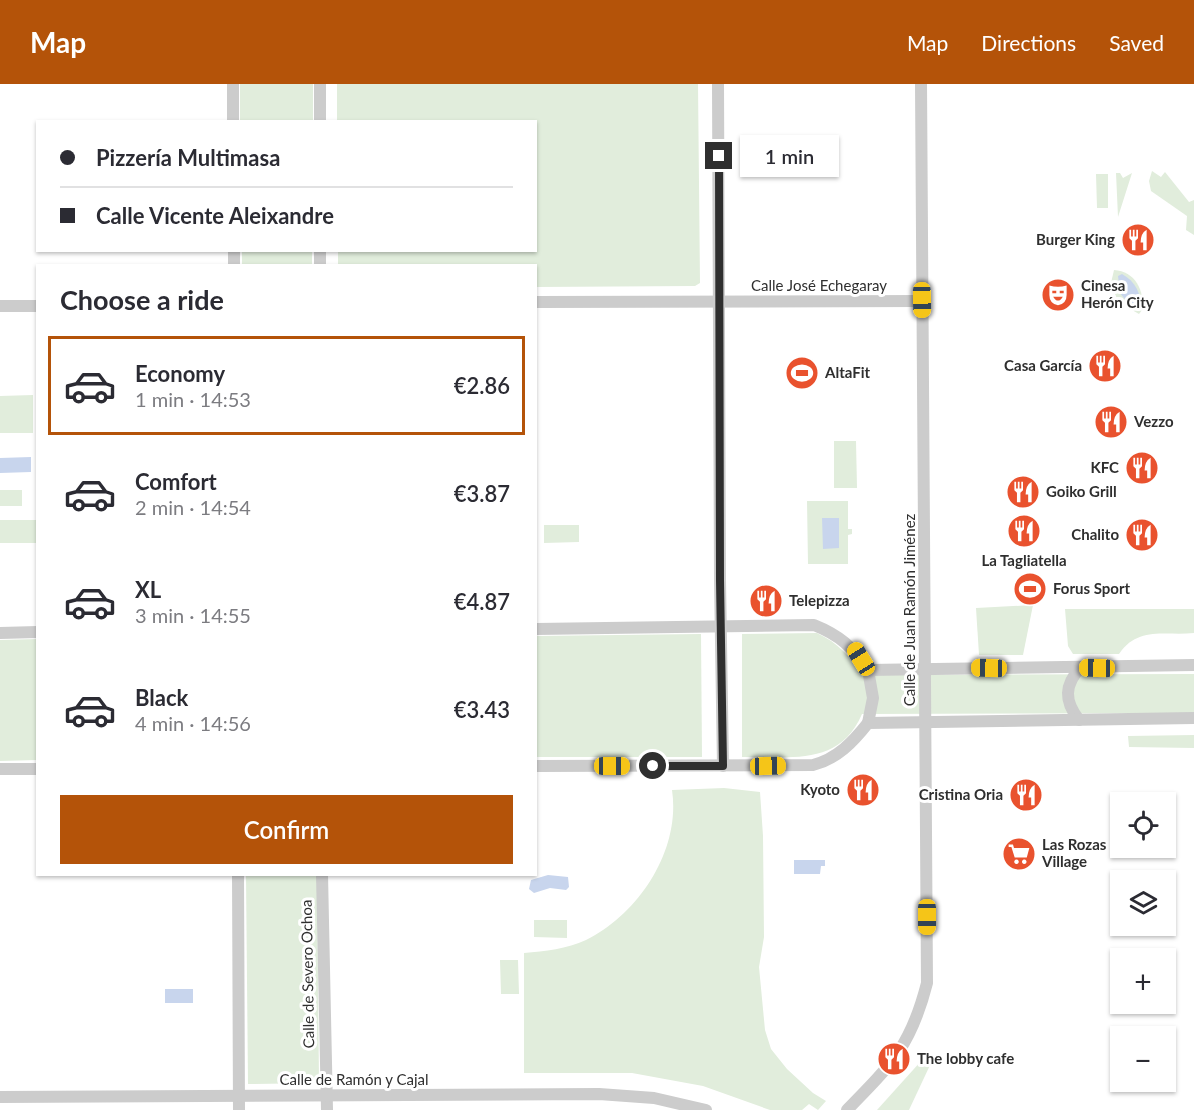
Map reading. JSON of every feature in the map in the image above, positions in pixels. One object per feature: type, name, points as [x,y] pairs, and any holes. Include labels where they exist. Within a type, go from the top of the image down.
[{"type":"street","points":[[233,84],[233,120]]},
{"type":"street","points":[[320,84],[320,120]]},
{"type":"street","points":[[718,84],[723,766]]},
{"type":"street","name":"Calle de Juan Ramón Jiménez","points":[[848,1110],[884,1073],[907,1043],[919,1014],[927,983],[921,84]]},
{"type":"street","name":"Calle José Echegaray","points":[[537,302],[922,300]]},
{"type":"street","points":[[0,306],[36,306]]},
{"type":"street","points":[[537,629],[814,625],[836,634],[855,649],[868,670],[873,698],[868,723],[855,740],[825,762],[813,765],[537,766]]},
{"type":"street","points":[[0,633],[36,632]]},
{"type":"street","points":[[868,670],[1191,667]]},
{"type":"street","points":[[1079,720],[1068,704],[1067,694],[1069,682],[1082,668]]},
{"type":"street","points":[[868,723],[1191,717]]},
{"type":"street","points":[[0,769],[36,769]]},
{"type":"street","points":[[238,876],[239,1110]]},
{"type":"street","name":"Calle de Severo Ochoa","points":[[322,876],[327,1110]]},
{"type":"street","name":"Calle de Ramón y Cajal","points":[[0,1097],[599,1094],[654,1098],[706,1110]]},
{"type":"green space","points":[[240,84],[313,84],[313,120],[240,120]]},
{"type":"green space","points":[[337,84],[698,84],[700,283],[695,286],[537,287],[537,264],[338,264],[338,252],[537,252],[537,120],[337,120]]},
{"type":"green space","points":[[1152,171],[1161,177],[1165,172],[1189,202],[1194,200],[1194,235],[1186,230],[1187,216],[1151,191],[1149,181]]},
{"type":"green space","points":[[1116,173],[1120,173],[1123,178],[1132,173],[1118,217]]},
{"type":"green space","points":[[1096,174],[1108,174],[1108,208],[1097,208]]},
{"type":"green space","points":[[242,252],[312,252],[312,264],[242,264]]},
{"type":"green space","points":[[1114,270],[1128,274],[1137,283],[1143,303],[1139,314],[1118,302],[1111,283]]},
{"type":"green space","points":[[33,395],[33,433],[0,433],[0,396]]},
{"type":"green space","points":[[834,441],[856,441],[857,488],[834,488]]},
{"type":"green space","points":[[0,490],[22,490],[22,506],[0,506]]},
{"type":"green space","points":[[807,501],[848,501],[848,529],[852,529],[852,534],[848,535],[848,564],[808,564]]},
{"type":"green space","points":[[0,520],[36,520],[36,543],[0,543]]},
{"type":"green space","points":[[544,525],[579,525],[579,542],[544,543]]},
{"type":"green space","points":[[1033,605],[1023,655],[979,655],[976,608]]},
{"type":"green space","points":[[1065,609],[1194,609],[1194,633],[1143,636],[1126,645],[1119,654],[1073,654],[1068,646]]},
{"type":"green space","points":[[817,633],[843,651],[862,675],[1194,674],[1194,713],[862,714],[852,731],[840,743],[827,751],[795,757],[742,757],[742,634]]},
{"type":"green space","points":[[701,634],[702,757],[537,757],[537,636]]},
{"type":"green space","points":[[36,639],[36,760],[0,761],[0,640]]},
{"type":"green space","points":[[1194,735],[1194,748],[1129,747],[1128,736]]},
{"type":"green space","points":[[724,788],[760,792],[764,937],[759,967],[765,1030],[771,1049],[787,1069],[813,1093],[826,1101],[818,1110],[809,1104],[802,1110],[770,1110],[703,1086],[632,1073],[524,1073],[524,953],[571,946],[605,929],[639,897],[663,857],[670,835],[673,813],[672,790]]},
{"type":"green space","points":[[246,876],[317,876],[319,1083],[248,1084]]},
{"type":"green space","points":[[534,920],[567,920],[567,938],[534,937]]},
{"type":"green space","points":[[500,960],[518,960],[519,994],[501,994]]},
{"type":"green space","points":[[922,1060],[931,1063],[909,1110],[877,1110]]},
{"type":"water","points":[[1122,274],[1137,288],[1140,308],[1131,307],[1120,293],[1118,276]]},
{"type":"water","points":[[31,457],[31,472],[0,473],[0,458]]},
{"type":"water","points":[[822,518],[839,518],[839,548],[823,549]]},
{"type":"water","points":[[794,860],[825,860],[825,866],[821,866],[820,874],[794,874]]},
{"type":"water","points":[[548,875],[568,877],[569,887],[566,890],[550,888],[534,893],[529,889],[531,880]]},
{"type":"water","points":[[165,989],[193,989],[193,1003],[165,1003]]},
{"type":"place","name":"Burger King","points":[[1138,240]]},
{"type":"place","name":"Cinesa Herón City","points":[[1058,295]]},
{"type":"place","name":"Casa García","points":[[1105,366]]},
{"type":"place","name":"AltaFit","points":[[802,373]]},
{"type":"place","name":"Vezzo","points":[[1111,422]]},
{"type":"place","name":"KFC","points":[[1142,468]]},
{"type":"place","name":"Goiko Grill","points":[[1023,492]]},
{"type":"place","name":"La Tagliatella","points":[[1024,531]]},
{"type":"place","name":"Chalito","points":[[1142,535]]},
{"type":"place","name":"Forus Sport","points":[[1030,589]]},
{"type":"place","name":"Telepizza","points":[[766,601]]},
{"type":"place","name":"Kyoto","points":[[863,790]]},
{"type":"place","name":"Cristina Oria","points":[[1026,795]]},
{"type":"place","name":"Las Rozas Village","points":[[1019,854]]},
{"type":"place","name":"The lobby cafe","points":[[894,1059]]},
{"type":"route","points":[[653,766],[723,766],[719,156]]}]
